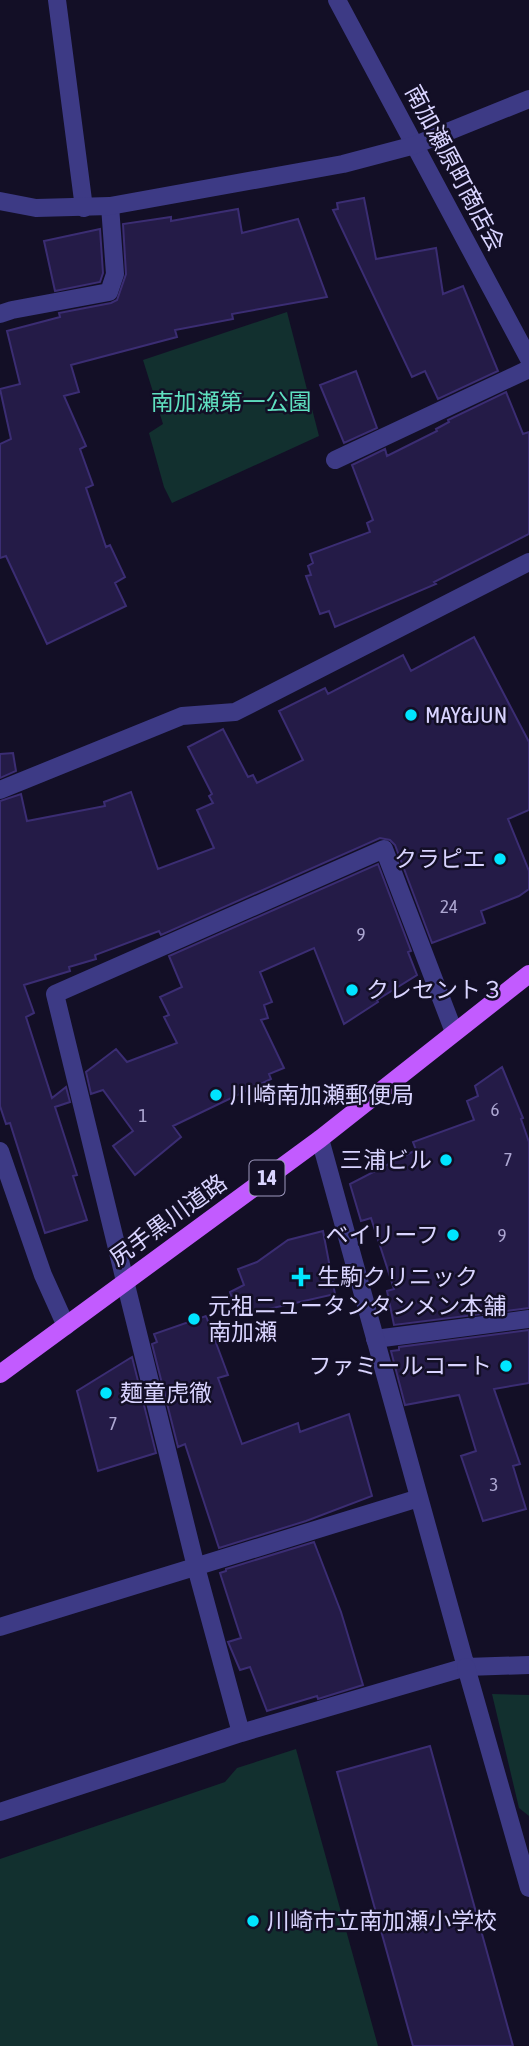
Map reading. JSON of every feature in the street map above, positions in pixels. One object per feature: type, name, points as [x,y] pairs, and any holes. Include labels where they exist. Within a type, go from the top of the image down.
[{"type":"main road","name":"尻手黒川道路","points":[[0,1374],[320,1139],[529,974]]},
{"type":"street","points":[[57,0],[84,208]]},
{"type":"street","name":"南加瀬原町商店会","points":[[337,0],[529,359]]},
{"type":"street","points":[[0,201],[36,208],[110,206],[343,164],[415,145],[529,99]]},
{"type":"street","points":[[0,314],[109,292],[115,274],[110,206]]},
{"type":"street","points":[[335,460],[529,369]]},
{"type":"street","points":[[0,790],[182,716],[235,712],[529,562]]},
{"type":"street","points":[[241,1732],[195,1567],[55,994],[384,849],[454,1031]]},
{"type":"street","points":[[320,1139],[529,1888]]},
{"type":"street","points":[[0,1151],[43,1275],[66,1326]]},
{"type":"street","points":[[375,1339],[529,1319]]},
{"type":"street","points":[[0,1627],[419,1497]]},
{"type":"street","points":[[0,1812],[241,1732],[467,1667],[529,1665]]},
{"type":"green space","name":"南加瀬第一公園","points":[[287,312],[319,436],[172,503],[164,487],[149,433],[163,424],[143,360]]},
{"type":"green space","points":[[492,1694],[529,1695],[529,1816],[519,1808]]},
{"type":"green space","points":[[296,1749],[378,2046],[0,2046],[0,1859],[225,1782],[237,1768]]},
{"type":"building","points":[[364,198],[376,259],[436,248],[443,294],[463,286],[498,371],[438,399],[425,371],[412,377],[333,210],[338,209],[337,203]]},
{"type":"building","points":[[238,209],[242,233],[298,219],[327,297],[232,314],[233,319],[175,330],[177,337],[71,365],[79,392],[64,396],[86,446],[80,449],[93,485],[86,488],[106,547],[110,545],[125,577],[115,583],[126,606],[47,644],[6,556],[0,558],[0,444],[11,439],[0,389],[20,384],[7,331],[60,317],[59,313],[117,300],[126,274],[123,224],[171,217],[171,221]]},
{"type":"building","points":[[100,229],[103,273],[100,282],[55,291],[44,241]]},
{"type":"building","points":[[356,371],[377,428],[344,443],[320,385]]},
{"type":"building","points":[[506,392],[523,434],[529,432],[529,534],[434,582],[436,584],[335,627],[329,611],[320,614],[306,576],[311,575],[308,566],[313,563],[310,554],[370,532],[367,523],[373,520],[352,465],[385,449],[387,456],[437,431],[436,429],[449,422],[448,420]]},
{"type":"building","points":[[474,637],[529,742],[529,810],[508,819],[529,871],[529,889],[519,896],[481,911],[485,923],[432,943],[395,845],[390,840],[380,838],[161,935],[159,931],[95,955],[96,959],[69,967],[70,971],[24,985],[34,1013],[26,1017],[52,1098],[66,1087],[70,1102],[55,1107],[77,1175],[73,1176],[87,1220],[45,1233],[10,1123],[6,1124],[0,1106],[0,801],[21,794],[27,821],[105,806],[104,802],[131,792],[158,869],[214,848],[197,810],[213,803],[209,796],[212,794],[188,747],[223,729],[248,777],[253,775],[257,783],[303,760],[279,711],[325,688],[328,694],[403,655],[411,671]]},
{"type":"building","points":[[13,753],[16,771],[0,778],[0,754]]},
{"type":"building","points":[[378,864],[411,951],[408,952],[417,975],[344,1024],[314,948],[260,972],[272,1002],[264,1005],[268,1018],[261,1020],[284,1068],[269,1074],[271,1079],[173,1126],[181,1137],[135,1175],[113,1146],[133,1131],[103,1090],[91,1094],[86,1072],[116,1049],[127,1062],[177,1043],[164,1017],[169,1015],[160,997],[182,987],[169,956]]},
{"type":"building","points":[[502,1067],[523,1118],[521,1119],[529,1142],[529,1308],[394,1325],[387,1291],[394,1289],[371,1218],[361,1221],[350,1184],[416,1150],[413,1142],[474,1120],[467,1101],[478,1096],[475,1086]]},
{"type":"building","name":"生駒クリニック","points":[[323,1231],[335,1294],[237,1316],[230,1292],[244,1285],[238,1269],[257,1262],[288,1240]]},
{"type":"building","points":[[206,1316],[228,1375],[218,1378],[242,1444],[298,1423],[300,1432],[349,1414],[372,1496],[306,1521],[219,1548],[185,1444],[178,1447],[152,1344],[157,1342],[154,1334]]},
{"type":"building","points":[[529,1330],[529,1383],[494,1389],[520,1464],[513,1466],[526,1509],[483,1521],[461,1456],[476,1451],[459,1395],[405,1405],[391,1351],[399,1350],[399,1347]]},
{"type":"building","points":[[132,1357],[156,1453],[98,1471],[77,1391]]},
{"type":"building","points":[[314,1542],[341,1612],[363,1685],[267,1711],[250,1667],[240,1670],[228,1642],[241,1638],[220,1573]]},
{"type":"building","points":[[430,1746],[513,2046],[413,2046],[337,1772]]},
{"type":"place","name":"MAY&JUN","points":[[411,715]]},
{"type":"place","name":"クラピエ","points":[[500,859]]},
{"type":"place","name":"クレセント３","points":[[352,990]]},
{"type":"place","name":"川崎南加瀬郵便局","points":[[216,1095]]},
{"type":"place","name":"三浦ビル","points":[[446,1160]]},
{"type":"place","name":"ベイリーフ","points":[[453,1235]]},
{"type":"place","name":"生駒クリニック","points":[[301,1277]]},
{"type":"place","name":"元祖ニュータンタンメン本舗 南加瀬","points":[[194,1319]]},
{"type":"place","name":"ファミールコート","points":[[506,1366]]},
{"type":"place","name":"麺童虎徹","points":[[106,1393]]},
{"type":"place","name":"川崎市立南加瀬小学校","points":[[253,1921]]}]
